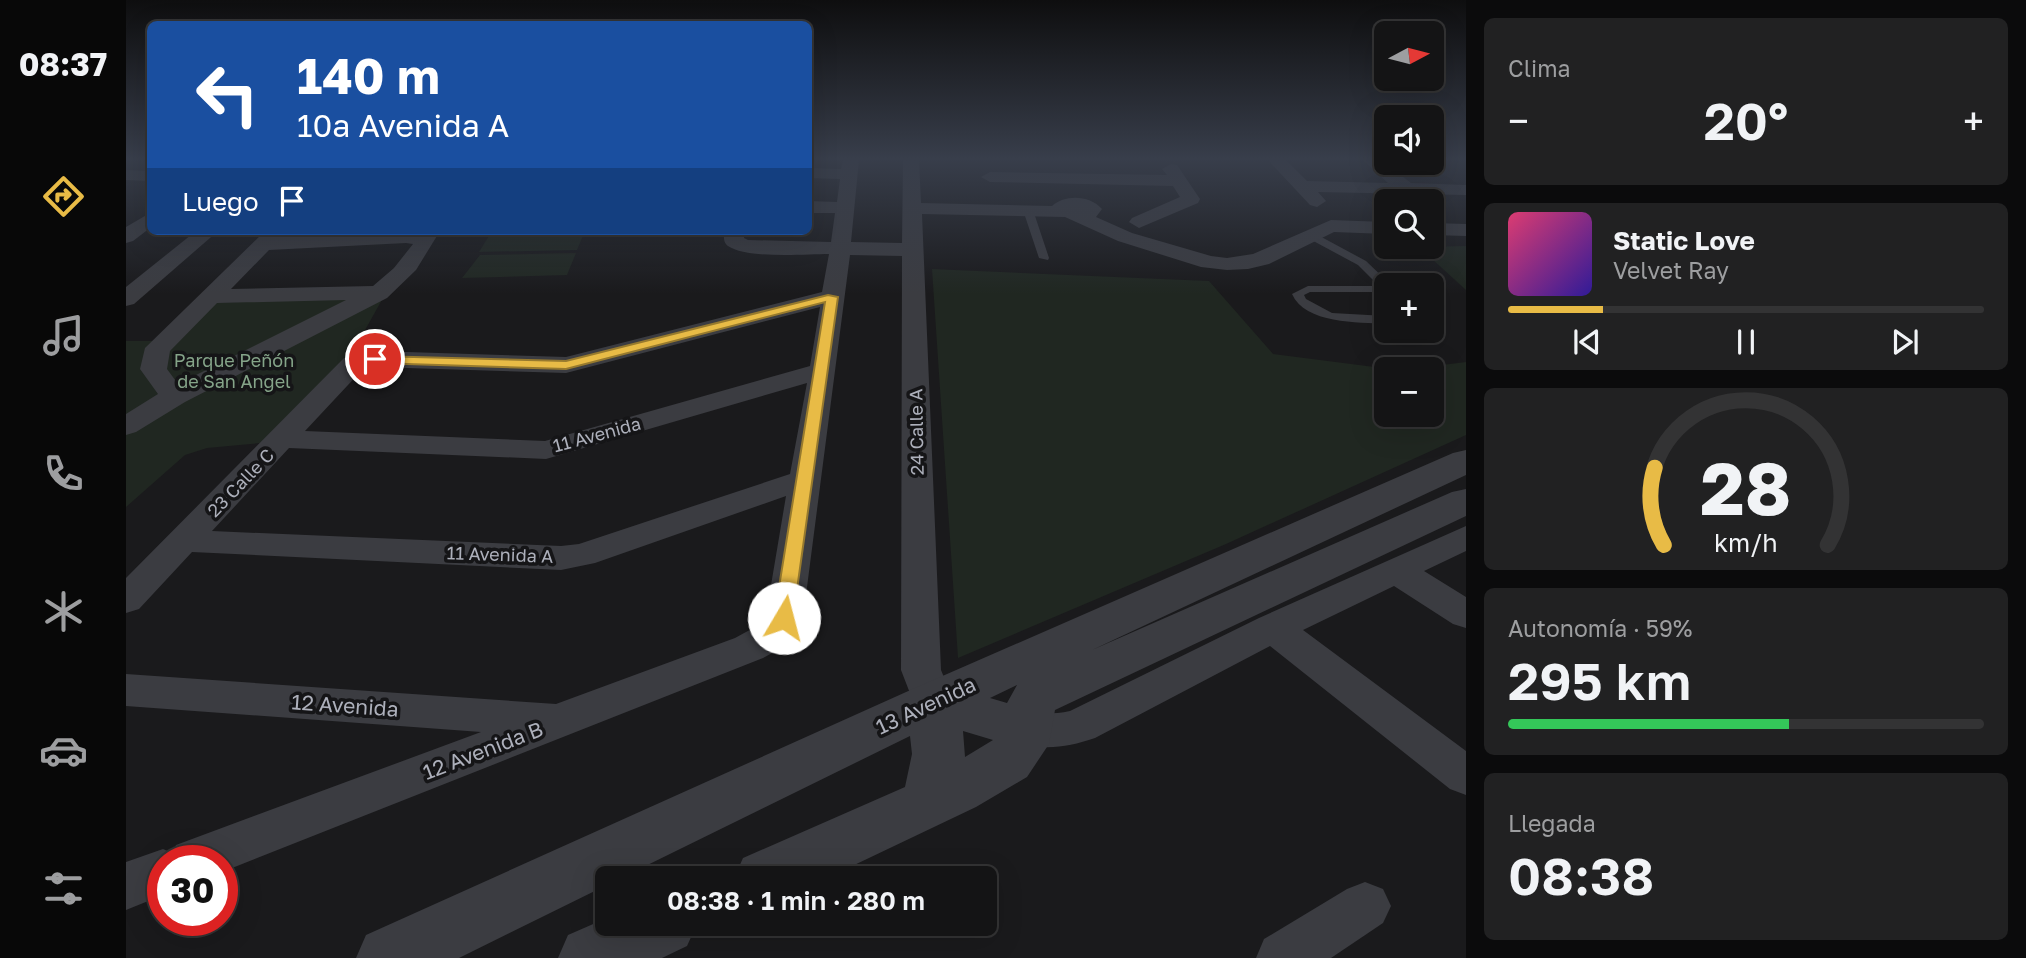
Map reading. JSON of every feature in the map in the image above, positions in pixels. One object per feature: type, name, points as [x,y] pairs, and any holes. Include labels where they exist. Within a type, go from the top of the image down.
[{"type":"street","points":[[803,480],[846,205]]},
{"type":"street","points":[[913,205],[1073,210],[1086,222],[1125,237],[1218,263],[1248,264],[1331,226],[1374,228]]},
{"type":"street","points":[[913,205],[1128,213],[1164,210],[1177,205]]},
{"type":"street","name":"24 Calle A","points":[[913,205],[921,670],[933,702]]},
{"type":"street","points":[[1318,205],[1331,219],[1331,226]]},
{"type":"street","points":[[126,212],[147,208]]},
{"type":"street","points":[[812,208],[846,208]]},
{"type":"street","points":[[126,237],[147,221]]},
{"type":"street","points":[[1444,229],[1466,230]]},
{"type":"street","points":[[126,299],[203,235]]},
{"type":"street","points":[[174,396],[155,375],[152,359],[158,348],[271,237],[387,240],[410,235]]},
{"type":"street","points":[[126,426],[174,396],[379,293],[394,282],[415,235]]},
{"type":"street","points":[[736,238],[840,255],[914,258]]},
{"type":"street","points":[[212,296],[379,293]]},
{"type":"street","name":"23 Calle C","points":[[126,600],[353,364],[375,359],[566,365],[832,297]]},
{"type":"street","name":"11 Avenida","points":[[283,439],[546,450],[820,371]]},
{"type":"street","name":"13 Avenida","points":[[396,957],[933,702],[1466,461]]},
{"type":"street","name":"11 Avenida A","points":[[185,541],[561,558],[583,555],[803,480]]},
{"type":"street","name":"12 Avenida B","points":[[235,845],[564,721],[749,648],[771,636],[784,618],[803,480]]},
{"type":"street","points":[[791,866],[930,803],[1008,761],[1023,744],[1028,711],[1037,696],[1466,500]]},
{"type":"street","points":[[930,803],[939,754],[933,702],[1026,729],[1061,731],[1080,726],[1273,628],[1466,537]]},
{"type":"street","points":[[1397,571],[1466,615]]},
{"type":"street","points":[[1273,628],[1466,776]]},
{"type":"street","name":"12 Avenida","points":[[126,690],[564,721]]},
{"type":"street","points":[[126,886],[147,878]]},
{"type":"street","points":[[1283,958],[1365,906]]},
{"type":"street","points":[[591,958],[639,936]]},
{"type":"lane","points":[[1028,210],[1044,258]]},
{"type":"lane","points":[[1310,235],[1362,263],[1374,276]]},
{"type":"lane","points":[[1374,288],[1308,289],[1298,293],[1301,301],[1329,316],[1374,319]]},
{"type":"green space","points":[[490,235],[583,235],[577,250],[479,252]]},
{"type":"green space","points":[[1444,246],[1466,246],[1466,290],[1432,259],[1444,259]]},
{"type":"green space","points":[[576,253],[567,275],[462,278],[480,255]]},
{"type":"green space","points":[[932,269],[1209,281],[1273,354],[1374,367],[1374,427],[1444,427],[1444,365],[1466,362],[1466,435],[1226,544],[958,658]]},
{"type":"green space","name":"Parque Peñón de San Angel","points":[[383,298],[360,339],[339,365],[260,443],[207,448],[185,455],[126,507],[126,341],[156,341],[200,303]]},
{"type":"route","points":[[375,359],[566,365],[832,297],[784,618]]}]
